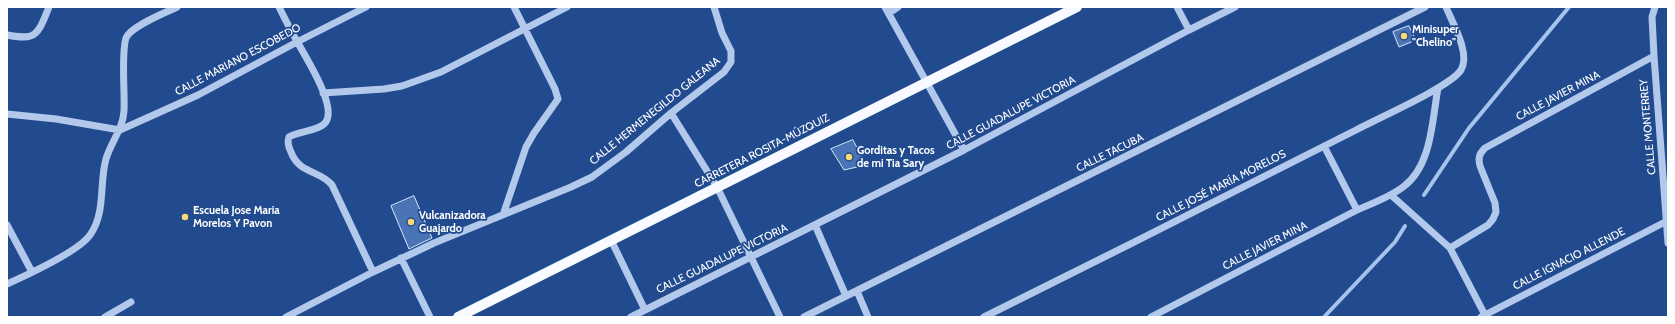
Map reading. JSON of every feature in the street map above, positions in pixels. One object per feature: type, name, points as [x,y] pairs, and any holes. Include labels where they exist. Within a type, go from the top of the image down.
[{"type":"main road","name":"CARRETERA ROSITA-MÚZQUIZ","points":[[458,317],[1077,7]]},
{"type":"street","points":[[7,35],[29,37],[34,34],[44,19],[49,7]]},
{"type":"street","points":[[7,284],[73,250],[90,236],[96,226],[106,160],[120,130],[124,113],[124,49],[127,38],[133,30],[177,7]]},
{"type":"street","points":[[280,7],[297,42],[318,79],[328,112],[328,119],[325,124],[289,136],[289,148],[296,163],[328,180],[332,185],[373,272]]},
{"type":"street","name":"CALLE MARIANO ESCOBEDO","points":[[120,130],[198,95],[366,7]]},
{"type":"street","points":[[503,215],[526,147],[558,99],[555,89],[514,7]]},
{"type":"street","points":[[323,93],[384,89],[420,80],[441,72],[567,7]]},
{"type":"street","name":"CALLE HERMENEGILDO GALEANA","points":[[286,317],[401,258],[592,177],[626,152],[671,113],[724,72],[731,62],[731,51],[722,33],[714,7]]},
{"type":"street","points":[[898,7],[887,10],[964,150]]},
{"type":"street","points":[[1177,7],[1189,30]]},
{"type":"street","name":"CALLE GUADALUPE VICTORIA","points":[[631,317],[964,150],[1235,7]]},
{"type":"street","name":"CALLE TACUBA","points":[[804,317],[1425,7]]},
{"type":"street","name":"CALLE JOSÉ MARÍA MORELOS","points":[[984,317],[1324,146],[1438,88],[1456,77],[1463,68],[1465,58],[1463,47],[1446,7]]},
{"type":"street","name":"CALLE MONTERREY","points":[[1654,8],[1652,18],[1654,56],[1668,243]]},
{"type":"street","name":"CALLE JAVIER MINA","points":[[1450,248],[1488,225],[1494,219],[1496,212],[1495,203],[1479,160],[1480,153],[1484,148],[1654,56]]},
{"type":"street","name":"CALLE JAVIER MINA","points":[[1151,317],[1357,210],[1391,196],[1405,186],[1415,175],[1424,158],[1438,88]]},
{"type":"street","points":[[671,113],[716,187],[780,317]]},
{"type":"street","points":[[7,114],[56,119],[120,130]]},
{"type":"street","points":[[1324,146],[1357,210]]},
{"type":"street","points":[[1391,196],[1450,248],[1484,316]]},
{"type":"street","name":"CALLE IGNACIO ALLENDE","points":[[1484,316],[1667,220]]},
{"type":"street","points":[[7,225],[32,272]]},
{"type":"street","points":[[815,225],[846,296]]},
{"type":"street","points":[[611,240],[645,310]]},
{"type":"street","points":[[401,258],[430,317]]},
{"type":"street","points":[[857,291],[868,317]]},
{"type":"street","points":[[105,317],[131,302]]},
{"type":"building","name":"Minisuper \"Chelino\"","points":[[1409,26],[1416,40],[1399,47],[1393,32]]},
{"type":"building","name":"Gorditas y Tacos de mi Tia Sary","points":[[853,140],[866,165],[844,170],[831,149]]},
{"type":"building","name":"Vulcanizadora Guajardo","points":[[414,196],[432,238],[409,249],[391,206]]},
{"type":"waterway","points":[[1424,195],[1469,128],[1569,7]]},
{"type":"waterway","points":[[1324,317],[1395,242],[1405,226]]},
{"type":"place","name":"Minisuper \"Chelino\"","points":[[1404,36]]},
{"type":"place","name":"Gorditas y Tacos de mi Tia Sary","points":[[849,157]]},
{"type":"place","name":"Escuela Jose Maria Morelos Y Pavon","points":[[185,217]]},
{"type":"place","name":"Vulcanizadora Guajardo","points":[[411,222]]}]
